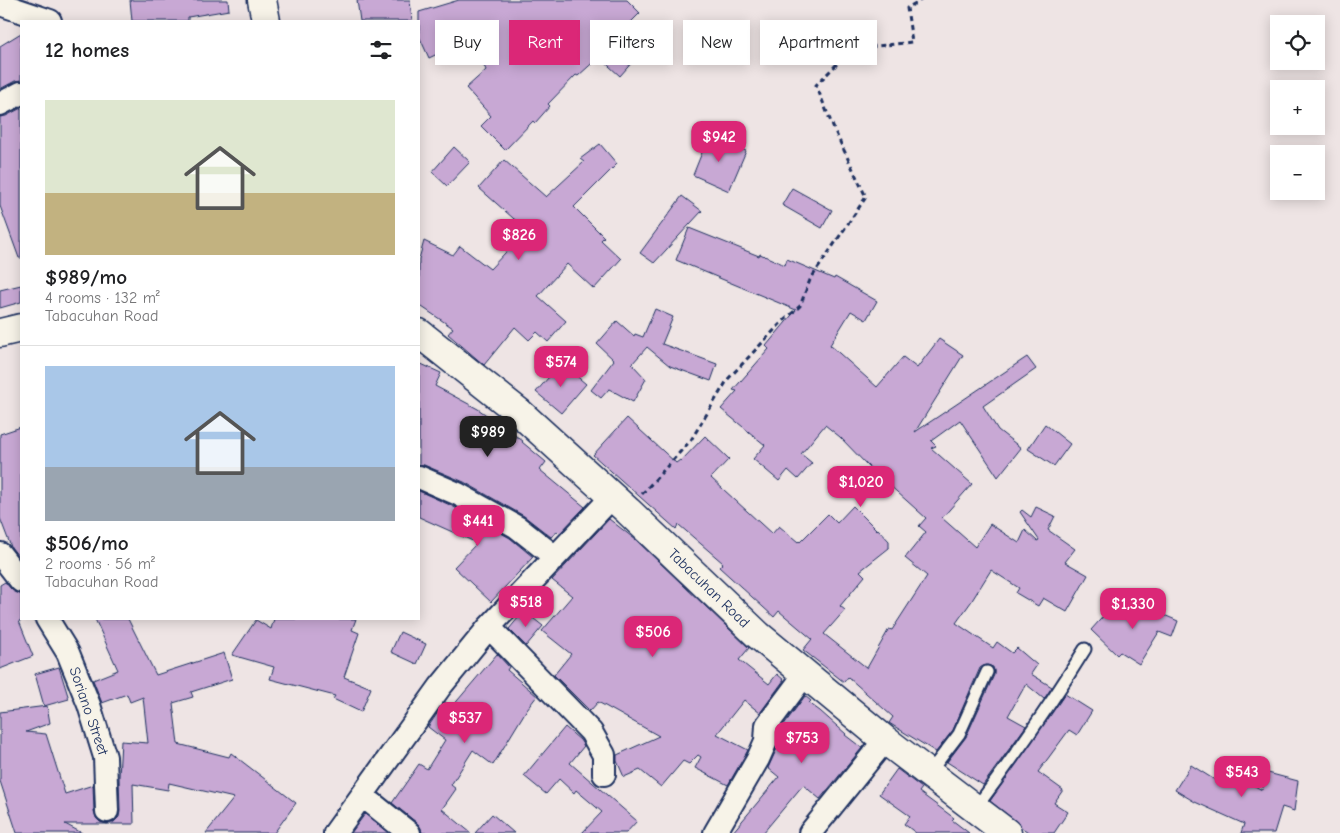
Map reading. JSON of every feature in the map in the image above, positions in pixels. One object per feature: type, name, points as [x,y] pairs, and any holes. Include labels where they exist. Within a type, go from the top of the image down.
[{"type":"main road","points":[[262,0],[266,20]]},
{"type":"main road","points":[[0,332],[20,328]]},
{"type":"main road","name":"Tabacuhan Road","points":[[420,334],[520,413],[620,504],[758,636],[885,740],[1007,833]]},
{"type":"street","points":[[0,4],[47,20]]},
{"type":"street","points":[[0,104],[20,94]]},
{"type":"street","points":[[420,477],[458,494],[516,527],[555,557]]},
{"type":"street","points":[[335,833],[440,687],[489,627],[555,557],[620,504]]},
{"type":"street","points":[[0,554],[20,580]]},
{"type":"street","name":"Soriano Street","points":[[48,620],[68,654],[89,705],[106,757],[107,811]]},
{"type":"street","points":[[489,627],[592,732],[604,755],[604,774]]},
{"type":"street","points":[[715,833],[758,759],[766,741],[767,725],[805,674]]},
{"type":"street","points":[[810,833],[885,740]]},
{"type":"street","points":[[363,796],[409,833]]},
{"type":"lane","points":[[976,809],[1056,696],[1085,649]]},
{"type":"lane","points":[[929,773],[959,734],[987,672]]},
{"type":"path","points":[[620,504],[691,440],[728,379],[780,324],[800,306],[810,280],[866,197],[816,86],[852,49],[912,42],[907,8],[921,0]]},
{"type":"building","points":[[130,0],[228,0],[229,10],[188,17],[188,20],[132,20]]},
{"type":"building","points":[[357,0],[410,0],[412,20],[360,20]]},
{"type":"building","points":[[459,0],[627,0],[640,13],[633,20],[590,20],[590,65],[578,76],[576,75],[548,104],[550,106],[535,123],[533,121],[505,150],[481,126],[491,116],[466,88],[486,70],[484,65],[499,65],[499,20],[435,20],[435,55],[429,58],[420,38],[419,12]]},
{"type":"building","points":[[20,34],[20,80],[0,89],[0,46]]},
{"type":"building","points":[[608,65],[630,65],[620,76]]},
{"type":"building","points":[[20,109],[20,258],[0,206],[0,117]]},
{"type":"building","points":[[709,135],[746,151],[729,191],[693,175]]},
{"type":"building","points":[[600,144],[617,164],[574,207],[604,237],[601,240],[621,259],[594,289],[567,264],[538,296],[566,321],[548,342],[537,332],[529,340],[515,327],[484,365],[448,334],[453,328],[420,306],[420,255],[424,241],[453,255],[460,246],[490,269],[520,237],[516,233],[522,226],[479,188],[504,160],[546,197],[584,162],[580,159]]},
{"type":"building","points":[[454,147],[470,162],[447,186],[432,172]]},
{"type":"building","points":[[792,188],[832,210],[822,228],[782,205]]},
{"type":"building","points":[[682,196],[702,211],[654,263],[640,253]]},
{"type":"building","points":[[689,228],[785,265],[787,259],[834,279],[835,277],[877,301],[866,320],[851,311],[830,345],[877,387],[903,357],[917,368],[939,339],[963,355],[915,432],[1027,357],[1036,369],[983,406],[998,430],[1021,448],[998,477],[960,420],[931,441],[936,446],[931,448],[972,484],[942,518],[975,547],[990,524],[1019,543],[1025,530],[1037,541],[1039,540],[1020,512],[1022,510],[1031,517],[1036,507],[1055,516],[1048,530],[1075,549],[1065,562],[1088,575],[1067,612],[1043,598],[1038,606],[1016,593],[1019,588],[991,570],[956,623],[993,648],[997,642],[1012,653],[1017,648],[1037,665],[1031,674],[1052,687],[1044,699],[1026,684],[1008,716],[1026,726],[983,785],[947,762],[966,737],[994,675],[993,667],[987,665],[980,668],[953,730],[936,752],[889,723],[893,717],[848,677],[844,682],[803,650],[812,639],[779,611],[774,617],[719,567],[723,563],[679,525],[676,529],[593,455],[627,418],[676,463],[681,461],[705,436],[729,459],[711,478],[772,534],[779,526],[798,542],[828,514],[837,523],[853,506],[889,541],[889,548],[860,571],[865,576],[840,606],[845,610],[824,634],[867,668],[889,629],[892,630],[927,576],[905,558],[926,532],[919,526],[926,518],[825,425],[801,454],[812,463],[798,479],[788,470],[779,481],[753,459],[765,445],[721,409],[737,391],[733,390],[769,349],[766,346],[796,310],[676,260]]},
{"type":"building","points":[[20,285],[20,302],[0,308],[0,290]]},
{"type":"building","points":[[655,309],[673,317],[662,344],[717,364],[711,381],[670,366],[647,347],[632,364],[646,379],[633,402],[609,389],[601,398],[591,390],[614,360],[597,344],[617,321],[634,336],[635,334],[643,337]]},
{"type":"building","points":[[420,363],[441,373],[435,386],[478,409],[523,441],[546,462],[540,470],[585,507],[560,533],[558,531],[551,537],[524,516],[464,482],[420,464]]},
{"type":"building","points":[[561,363],[586,384],[561,413],[536,392]]},
{"type":"building","points":[[1045,424],[1070,444],[1054,466],[1028,449]]},
{"type":"building","points":[[20,427],[20,559],[11,547],[0,518],[0,434]]},
{"type":"building","points":[[420,491],[452,506],[510,538],[533,557],[491,602],[454,567],[477,543],[420,517]]},
{"type":"building","points":[[609,519],[636,540],[749,648],[739,660],[769,684],[777,674],[784,680],[760,713],[744,700],[717,734],[748,750],[728,785],[695,768],[701,757],[698,755],[689,764],[683,761],[661,787],[640,770],[624,777],[617,761],[617,755],[659,736],[598,702],[590,711],[554,675],[571,654],[542,631],[572,596],[552,580]]},
{"type":"building","points":[[5,582],[11,589],[20,594],[21,620],[19,621],[33,656],[0,669],[0,585]]},
{"type":"building","points":[[1116,602],[1130,615],[1136,603],[1178,621],[1172,637],[1159,632],[1139,664],[1120,652],[1117,655],[1091,630]]},
{"type":"building","points":[[524,611],[543,626],[526,646],[509,629]]},
{"type":"building","points":[[95,620],[128,620],[156,675],[224,653],[232,679],[191,692],[193,697],[173,703],[178,744],[229,757],[231,753],[296,803],[274,833],[206,833],[234,798],[169,783],[168,790],[133,784],[134,824],[107,824],[114,822],[119,817],[121,741],[148,743],[143,697],[130,702],[127,694],[102,703],[93,680],[118,670]]},
{"type":"building","points":[[256,620],[271,629],[274,620],[356,620],[352,630],[359,633],[344,677],[371,688],[361,712],[333,699],[335,696],[270,679],[274,667],[232,655]]},
{"type":"building","points":[[400,632],[426,644],[417,664],[391,652]]},
{"type":"building","points":[[497,654],[509,667],[507,670],[537,696],[493,765],[473,750],[451,785],[456,789],[442,809],[471,833],[422,833],[417,823],[392,803],[419,764],[427,769],[445,740],[428,727],[445,702],[452,707]]},
{"type":"building","points":[[59,667],[69,699],[44,706],[35,674]]},
{"type":"building","points":[[1065,694],[1092,711],[1077,735],[1069,730],[1038,772],[1063,790],[1054,803],[1068,812],[1054,833],[1030,833],[990,801]]},
{"type":"building","points":[[805,696],[811,701],[809,703],[862,748],[820,799],[803,785],[763,833],[732,833],[779,777],[768,768],[778,746],[780,730]]},
{"type":"building","points":[[47,706],[50,723],[26,732],[46,734],[65,794],[93,785],[96,818],[100,822],[107,824],[65,824],[82,833],[17,833],[0,781],[0,712]]},
{"type":"building","points":[[565,727],[584,746],[570,763],[637,821],[626,833],[582,833],[602,812],[576,790],[574,793],[559,779],[546,794],[524,776]]},
{"type":"building","points":[[1191,765],[1218,782],[1225,770],[1262,790],[1268,773],[1298,781],[1294,811],[1282,807],[1274,833],[1241,833],[1244,824],[1195,802],[1175,790]]},
{"type":"building","points":[[897,769],[922,788],[919,792],[954,818],[952,820],[969,833],[916,833],[904,824],[910,816],[879,794]]},
{"type":"building","points":[[365,814],[388,833],[351,833]]},
{"type":"building","points":[[492,814],[514,833],[475,833]]}]
